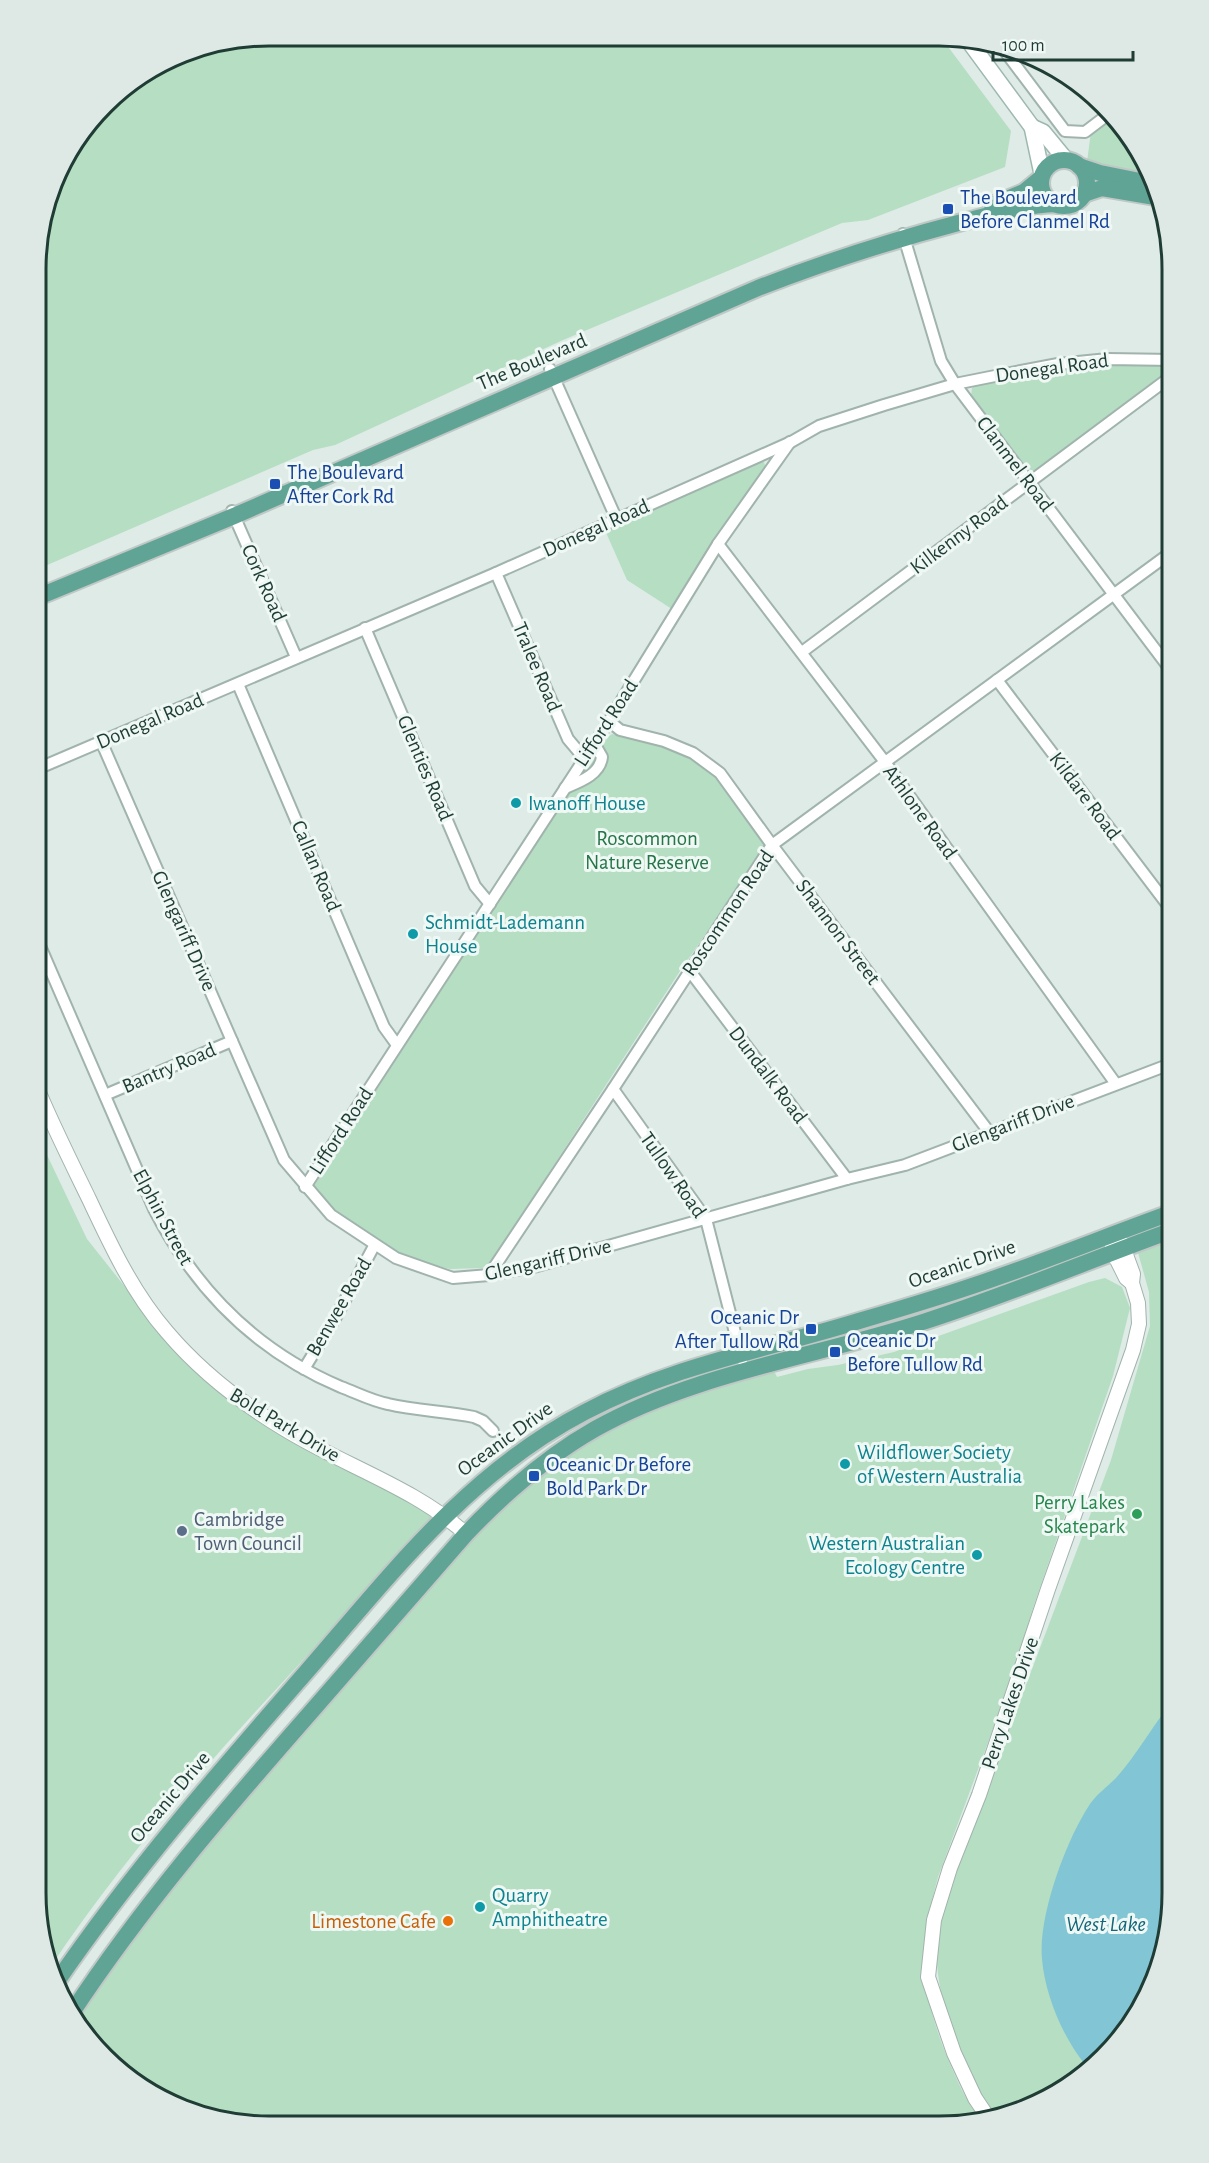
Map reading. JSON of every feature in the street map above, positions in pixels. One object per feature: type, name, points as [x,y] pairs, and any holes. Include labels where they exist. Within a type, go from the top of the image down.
[{"type":"main road","points":[[975,49],[1032,127],[1043,192],[1051,202],[1069,205],[1075,203],[1084,194],[1102,188],[1150,196]]},
{"type":"main road","points":[[1032,127],[1043,132],[1086,176],[1084,194]]},
{"type":"main road","points":[[1042,176],[1050,164],[1072,163],[1100,172],[1144,181]]},
{"type":"main road","name":"The Boulevard","points":[[46,594],[552,373],[758,288],[1003,201],[1024,192],[1042,176]]},
{"type":"main road","name":"The Boulevard","points":[[904,235],[1033,205],[1056,204]]},
{"type":"main road","name":"The Boulevard","points":[[46,585],[233,512]]},
{"type":"main road","name":"Oceanic Drive","points":[[62,1975],[94,1928],[172,1828],[351,1620],[445,1515],[494,1471],[538,1440],[578,1416],[641,1385],[740,1353],[950,1294],[1162,1216]]},
{"type":"main road","name":"Oceanic Drive","points":[[77,2006],[174,1872],[466,1534],[493,1506],[536,1468],[596,1428],[647,1404],[745,1372],[926,1321],[1007,1294],[1162,1234]]},
{"type":"street","points":[[1010,58],[1065,131],[1085,132],[1103,118]]},
{"type":"street","name":"Clanmel Road","points":[[904,235],[941,361],[955,384],[1162,659]]},
{"type":"street","name":"Donegal Road","points":[[46,765],[496,573],[790,442],[819,426],[955,384],[1058,364],[1108,359],[1162,360]]},
{"type":"street","points":[[552,373],[616,518]]},
{"type":"street","name":"Kilkenny Road","points":[[802,652],[1162,383]]},
{"type":"street","name":"Lifford Road","points":[[305,1187],[609,721],[718,544],[790,442]]},
{"type":"street","name":"Cork Road","points":[[233,512],[296,657]]},
{"type":"street","name":"Athlone Road","points":[[718,544],[885,762],[1116,1084]]},
{"type":"street","name":"Roscommon Road","points":[[489,1275],[772,845],[1162,559]]},
{"type":"street","name":"Tralee Road","points":[[496,573],[568,739],[584,758]]},
{"type":"street","name":"Glenties Road","points":[[365,628],[475,886],[490,904]]},
{"type":"street","name":"Kildare Road","points":[[997,680],[1162,898]]},
{"type":"street","name":"Callan Road","points":[[238,684],[384,1027],[397,1045]]},
{"type":"street","name":"Shannon Street","points":[[609,721],[620,730],[664,741],[693,753],[720,772],[772,845],[989,1132]]},
{"type":"street","name":"Glengariff Drive","points":[[102,741],[284,1160],[331,1215],[374,1246],[396,1258],[453,1278],[489,1275],[537,1266],[847,1179],[905,1165],[1162,1067]]},
{"type":"street","points":[[565,788],[589,776],[600,765],[602,757],[594,743]]},
{"type":"street","name":"Elphin Street","points":[[46,960],[154,1209],[172,1242],[209,1293],[256,1339],[319,1378],[370,1399],[405,1407],[474,1417],[483,1421],[494,1431]]},
{"type":"street","name":"Dundalk Road","points":[[689,970],[847,1179]]},
{"type":"street","name":"Bantry Road","points":[[105,1095],[232,1041]]},
{"type":"street","name":"Tullow Road","points":[[613,1089],[706,1219],[745,1372]]},
{"type":"street","name":"Bold Park Drive","points":[[46,1107],[113,1250],[136,1290],[165,1330],[192,1360],[226,1390],[256,1412],[296,1437],[445,1515],[466,1534]]},
{"type":"street","points":[[1071,1250],[1103,1245],[1120,1250],[1122,1241],[1134,1226]]},
{"type":"street","name":"Benwee Road","points":[[304,1369],[337,1315],[374,1246]]},
{"type":"street","name":"Perry Lakes Drive","points":[[984,2112],[975,2098],[954,2053],[928,1977],[934,1920],[950,1868],[979,1795],[1048,1589],[1133,1350],[1139,1324],[1138,1303],[1132,1283],[1131,1266],[1126,1255],[1120,1250]]},
{"type":"green space","points":[[270,46],[948,47],[1011,131],[1005,167],[868,220],[842,223],[563,340],[335,445],[313,450],[46,566],[46,270],[48,241],[54,212],[63,184],[76,158],[102,123],[146,84],[184,63],[241,48]]},
{"type":"green space","points":[[1106,121],[1133,158],[1141,174],[1087,162],[1091,132]]},
{"type":"green space","points":[[1126,363],[1158,364],[1162,365],[1162,377],[1034,471],[1024,467],[971,397],[972,388],[977,384],[1063,370]]},
{"type":"green space","points":[[760,461],[764,462],[766,469],[675,611],[627,580],[604,528]]},
{"type":"green space","name":"Roscommon Nature Reserve","points":[[612,734],[663,745],[683,752],[713,772],[762,838],[763,851],[680,971],[489,1265],[482,1268],[450,1269],[411,1259],[379,1245],[323,1203],[314,1186],[603,741]]},
{"type":"green space","points":[[46,1153],[87,1239],[160,1331],[222,1394],[257,1420],[296,1442],[440,1515],[235,1734],[138,1848],[56,1959],[48,1922],[46,1893]]},
{"type":"green space","points":[[1162,1240],[1161,1922],[1146,1979],[1133,2005],[1107,2040],[1086,2061],[1051,2087],[1025,2100],[990,2110],[963,2058],[946,2011],[937,1966],[940,1926],[955,1873],[1111,1460],[1150,1326],[1149,1292],[1137,1249]]},
{"type":"green space","points":[[1105,1278],[1122,1287],[1130,1308],[1113,1376],[1034,1605],[1012,1678],[938,1877],[925,1948],[928,1990],[939,2035],[958,2083],[976,2113],[954,2116],[241,2115],[198,2105],[158,2087],[112,2051],[84,2017],[80,2011],[178,1875],[497,1509],[568,1452],[649,1410],[773,1369],[777,1377],[894,1352]]},
{"type":"water","name":"West Lake","points":[[1162,1715],[1162,1908],[1155,1951],[1146,1979],[1133,2005],[1107,2040],[1084,2063],[1065,2033],[1047,1988],[1042,1959],[1044,1922],[1063,1858],[1081,1819],[1096,1797],[1124,1769]]},
{"type":"place","name":"The Boulevard Before Clanmel Rd","points":[[948,209]]},
{"type":"place","name":"The Boulevard After Cork Rd","points":[[275,484]]},
{"type":"place","name":"Iwanoff House","points":[[516,803]]},
{"type":"place","name":"Schmidt-Lademann House","points":[[413,934]]},
{"type":"place","name":"Oceanic Dr After Tullow Rd","points":[[811,1329]]},
{"type":"place","name":"Oceanic Dr Before Tullow Rd","points":[[835,1352]]},
{"type":"place","name":"Wildflower Society of Western Australia","points":[[845,1464]]},
{"type":"place","name":"Oceanic Dr Before Bold Park Dr","points":[[534,1476]]},
{"type":"place","name":"Perry Lakes Skatepark","points":[[1137,1514]]},
{"type":"place","name":"Cambridge Town Council","points":[[182,1531]]},
{"type":"place","name":"Western Australian Ecology Centre","points":[[977,1555]]},
{"type":"place","name":"Quarry Amphitheatre","points":[[480,1907]]},
{"type":"place","name":"Limestone Cafe","points":[[448,1921]]}]
